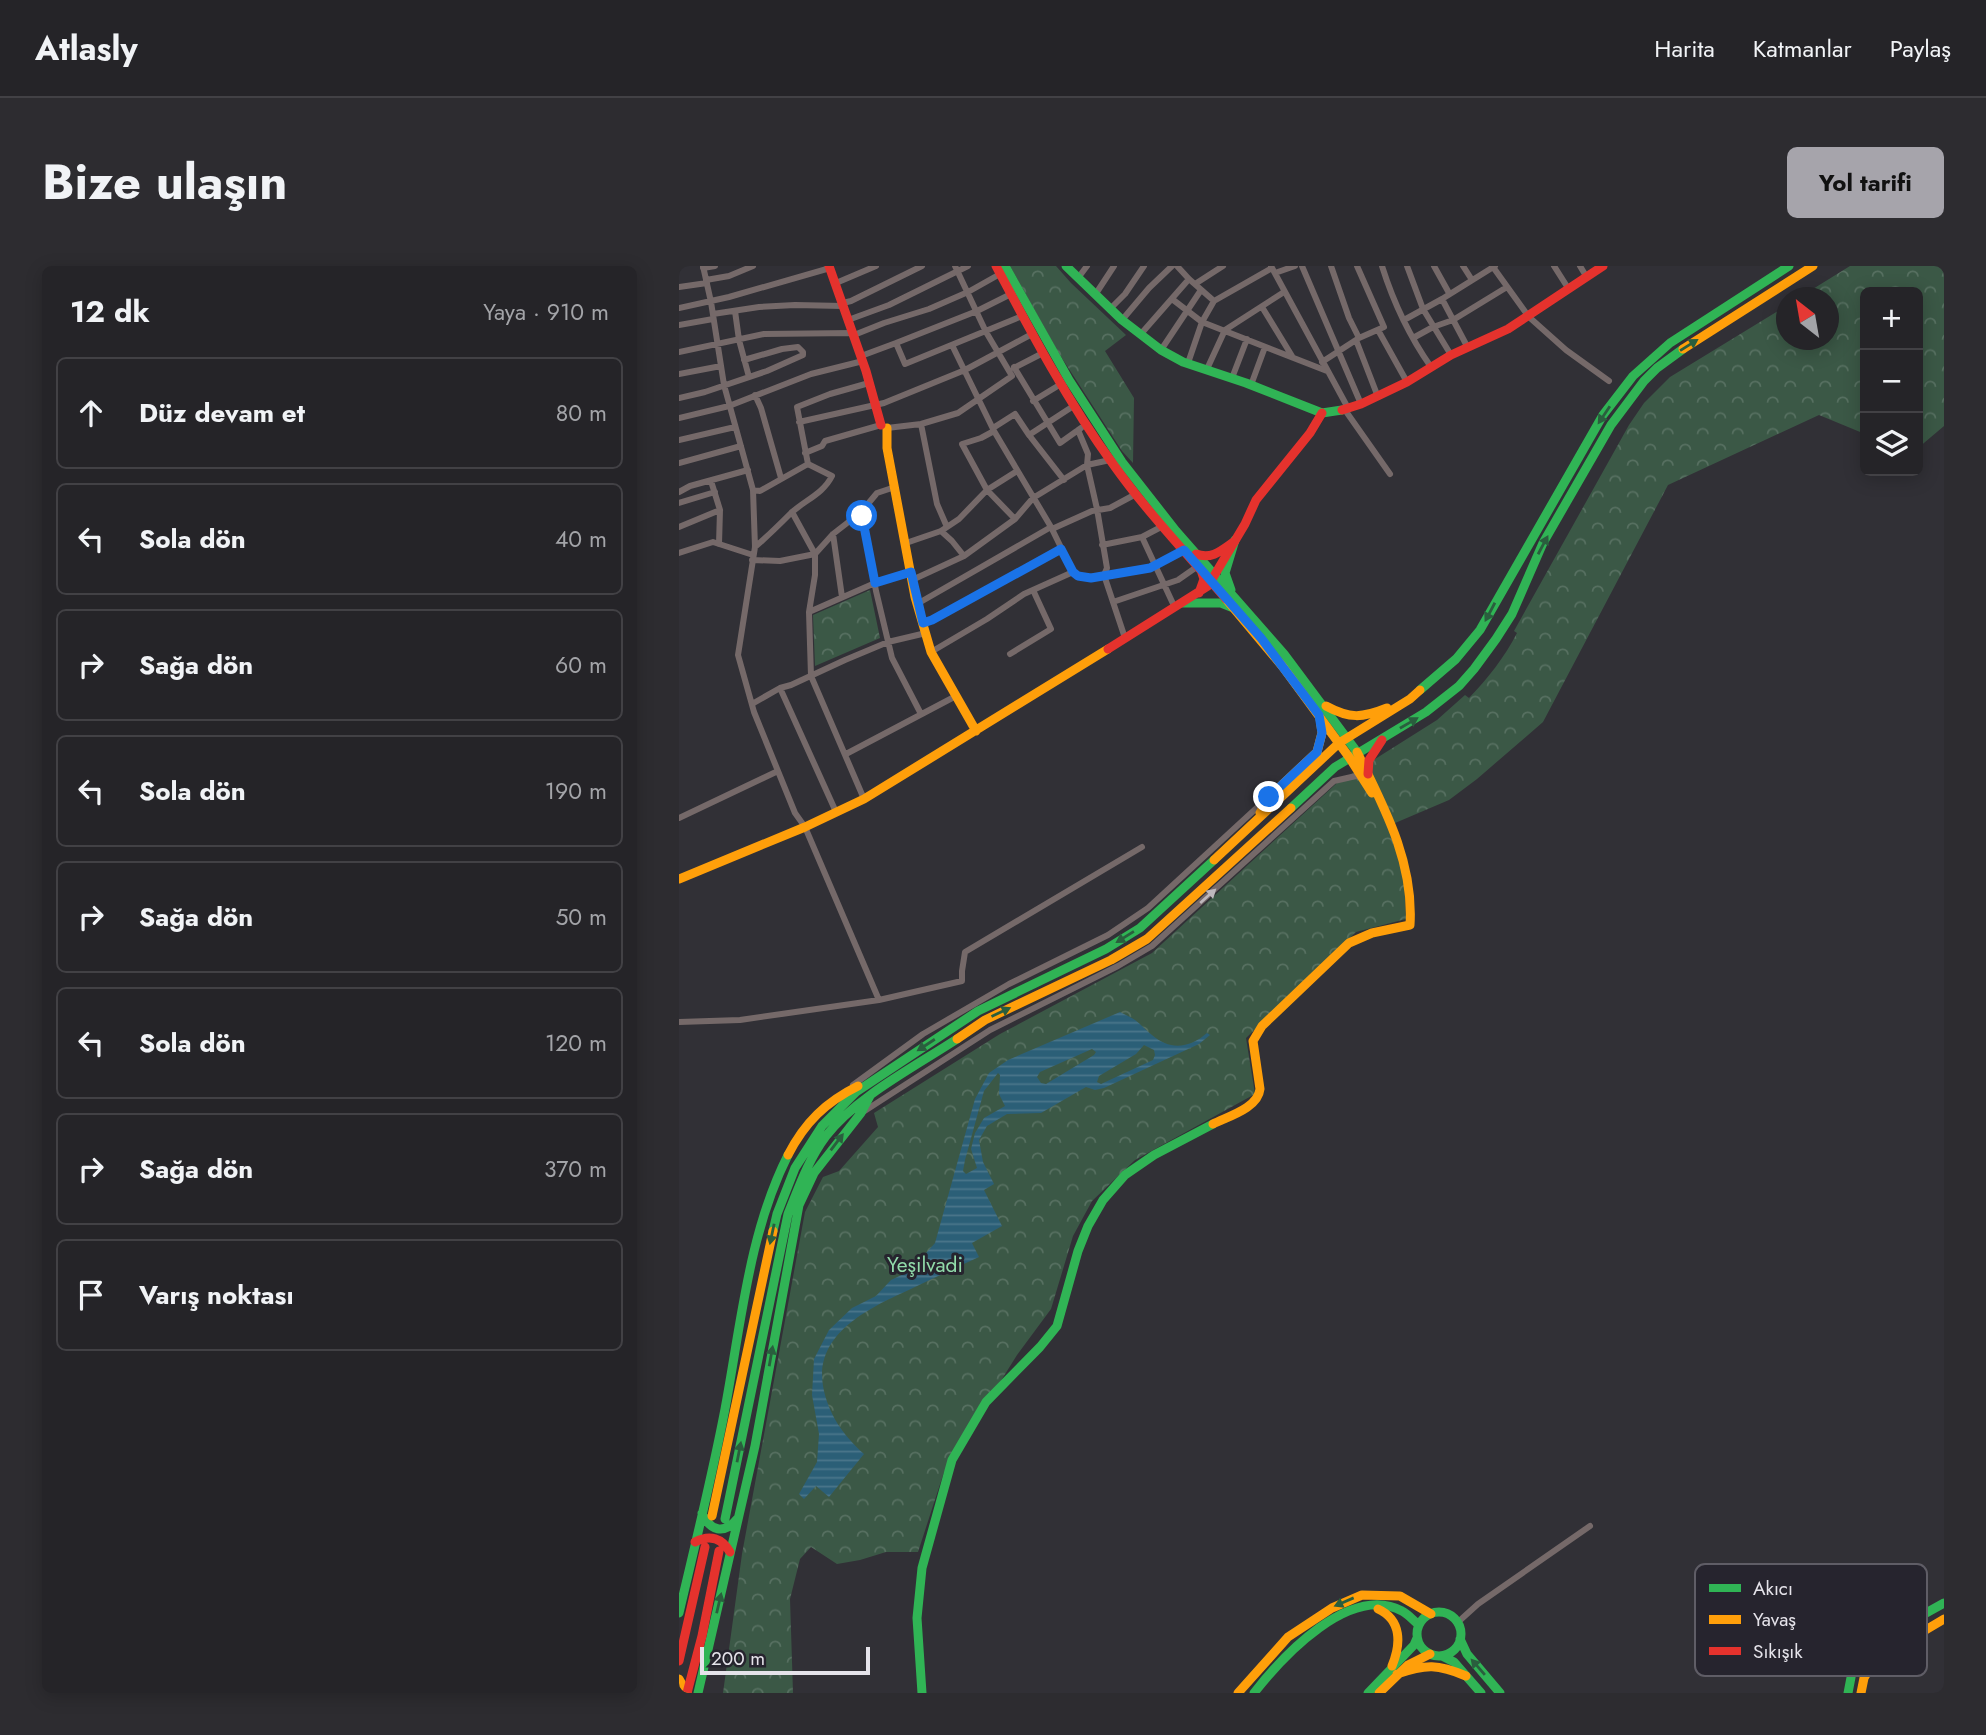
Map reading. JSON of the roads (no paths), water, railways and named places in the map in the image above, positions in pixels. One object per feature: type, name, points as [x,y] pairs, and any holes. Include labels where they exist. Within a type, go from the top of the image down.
[{"type":"main road","points":[[1066,266],[1122,320],[1161,350],[1188,363],[1322,413],[1346,409],[1378,397],[1451,355],[1509,329],[1602,266]]},
{"type":"main road","points":[[712,1516],[776,1214],[795,1168],[821,1126],[869,1082],[978,1011],[1105,949],[1140,928],[1343,741],[1410,699],[1456,659],[1481,630],[1603,415],[1633,376],[1670,343],[1789,266]]},
{"type":"main road","points":[[725,1519],[788,1214],[806,1168],[827,1135],[857,1104],[985,1020],[1111,960],[1147,939],[1335,767],[1418,718],[1450,695],[1475,668],[1514,610],[1531,568],[1560,512],[1622,405],[1654,369],[1813,266]]},
{"type":"main road","points":[[830,267],[884,427],[911,576],[931,652],[976,731]]},
{"type":"main road","points":[[1001,269],[1097,426],[1143,490],[1196,554],[1319,715],[1343,741]]},
{"type":"main road","points":[[922,1693],[917,1618],[922,1568],[952,1460],[986,1402],[1057,1326],[1078,1251],[1103,1200],[1125,1175],[1154,1155],[1252,1104],[1259,1097],[1260,1089],[1253,1041],[1262,1026],[1349,943],[1360,935],[1410,925],[1411,915],[1410,887],[1384,808],[1320,702],[1233,595],[1199,568],[1082,427],[1075,405],[1022,316],[1001,269]]},
{"type":"main road","points":[[679,879],[805,827],[864,799],[1199,593],[1213,578],[1256,500],[1310,433],[1322,413]]},
{"type":"main road","points":[[1196,554],[1210,557],[1235,540]]},
{"type":"main road","points":[[1233,595],[1225,573],[1235,540]]},
{"type":"main road","points":[[1199,568],[1204,579],[1199,593]]},
{"type":"main road","points":[[1179,606],[1221,603],[1237,611]]},
{"type":"main road","points":[[1320,702],[1339,714],[1358,718],[1410,699]]},
{"type":"main road","points":[[1255,822],[1269,797],[1317,752],[1322,733],[1319,715]]},
{"type":"main road","points":[[1365,776],[1369,760],[1385,737]]},
{"type":"main road","points":[[679,1613],[681,1593],[719,1441],[757,1235],[767,1203],[787,1156],[807,1126],[842,1092],[869,1082]]},
{"type":"main road","points":[[700,1691],[755,1446],[799,1205],[814,1173],[861,1113],[871,1094]]},
{"type":"main road","points":[[702,1513],[707,1524],[713,1529],[723,1530],[732,1526],[738,1518]]},
{"type":"main road","points":[[695,1542],[701,1538],[716,1537],[725,1542],[730,1552]]},
{"type":"main road","points":[[679,1661],[705,1547]]},
{"type":"main road","points":[[687,1693],[702,1636],[719,1551]]},
{"type":"main road","points":[[1238,1693],[1288,1637],[1332,1608],[1362,1595],[1400,1596],[1431,1614]]},
{"type":"main road","points":[[1927,1612],[1944,1603]]},
{"type":"main road","points":[[1254,1693],[1277,1664],[1328,1622],[1352,1610],[1379,1604],[1394,1607],[1410,1615],[1419,1625]]},
{"type":"main road","points":[[1367,1606],[1386,1611],[1395,1622],[1399,1641],[1395,1670]]},
{"type":"main road","points":[[1379,1693],[1414,1645],[1419,1625],[1431,1614],[1439,1612],[1448,1614],[1457,1622],[1460,1639],[1467,1654],[1500,1693]]},
{"type":"main road","points":[[1927,1629],[1944,1619]]},
{"type":"main road","points":[[1417,1638],[1420,1646],[1430,1654]]},
{"type":"main road","points":[[1443,1656],[1454,1650],[1460,1639]]},
{"type":"main road","points":[[1368,1693],[1395,1670],[1430,1654],[1443,1656],[1454,1662],[1481,1693]]},
{"type":"main road","points":[[1395,1670],[1423,1664],[1447,1667],[1466,1676]]},
{"type":"main road","points":[[1861,1693],[1865,1676]]},
{"type":"main road","points":[[679,1679],[687,1693]]},
{"type":"street","points":[[715,266],[703,267],[724,385],[753,490],[753,554],[738,655],[752,704],[795,813],[805,827],[879,1000]]},
{"type":"street","points":[[679,287],[729,276],[753,266]]},
{"type":"street","points":[[836,283],[876,266]]},
{"type":"street","points":[[679,325],[735,311],[843,304],[922,266]]},
{"type":"street","points":[[848,320],[889,305],[957,268],[968,266]]},
{"type":"street","points":[[1078,278],[1087,266]]},
{"type":"street","points":[[1094,295],[1114,266]]},
{"type":"street","points":[[1110,309],[1125,294],[1144,266]]},
{"type":"street","points":[[1122,320],[1171,266]]},
{"type":"street","points":[[1177,266],[1214,301]]},
{"type":"street","points":[[1140,335],[1172,299],[1192,282],[1223,266]]},
{"type":"street","points":[[1188,363],[1202,322],[1214,301],[1273,269],[1295,266]]},
{"type":"street","points":[[1302,266],[1361,404]]},
{"type":"street","points":[[1331,266],[1378,397]]},
{"type":"street","points":[[1322,362],[1358,339],[1384,327],[1357,266]]},
{"type":"street","points":[[1382,266],[1404,320],[1431,367]]},
{"type":"street","points":[[1407,266],[1423,309],[1451,355]]},
{"type":"street","points":[[1434,266],[1449,293]]},
{"type":"street","points":[[1463,266],[1472,280]]},
{"type":"street","points":[[1554,266],[1568,288]]},
{"type":"street","points":[[1580,266],[1586,276]]},
{"type":"street","points":[[679,308],[711,302],[830,267]]},
{"type":"street","points":[[1404,320],[1494,267],[1528,317],[1566,350],[1609,381]]},
{"type":"street","points":[[957,268],[998,353],[1012,369],[1060,443],[1082,427],[1107,568],[1104,575],[1125,639]]},
{"type":"street","points":[[679,352],[764,334],[854,334],[929,309],[968,292],[1001,269]]},
{"type":"street","points":[[1273,269],[1346,409],[1390,474]]},
{"type":"street","points":[[1413,338],[1453,320],[1507,287]]},
{"type":"street","points":[[1161,350],[1201,290]]},
{"type":"street","points":[[1207,369],[1224,330],[1285,292]]},
{"type":"street","points":[[679,418],[729,406],[811,374],[862,359],[977,311],[1011,293]]},
{"type":"street","points":[[1172,299],[1202,322],[1327,371]]},
{"type":"street","points":[[1443,299],[1468,348]]},
{"type":"street","points":[[1262,307],[1292,357]]},
{"type":"street","points":[[735,311],[739,340],[749,377]]},
{"type":"street","points":[[896,343],[905,364],[1022,316]]},
{"type":"street","points":[[1378,330],[1407,382]]},
{"type":"street","points":[[799,422],[884,403],[965,370],[1033,334]]},
{"type":"street","points":[[1232,378],[1247,339]]},
{"type":"street","points":[[952,345],[994,429],[1073,572],[1083,577],[1150,568],[1184,550]]},
{"type":"street","points":[[1251,385],[1265,346]]},
{"type":"street","points":[[679,398],[749,377],[800,357],[803,352],[798,347],[782,349],[744,360]]},
{"type":"street","points":[[1012,369],[1043,353]]},
{"type":"street","points":[[679,374],[721,366]]},
{"type":"street","points":[[805,453],[823,446],[825,441],[884,427],[921,424],[958,413],[1012,376],[1012,369]]},
{"type":"street","points":[[807,464],[797,407],[869,383]]},
{"type":"street","points":[[1033,401],[1062,384]]},
{"type":"street","points":[[755,395],[781,478]]},
{"type":"street","points":[[1028,435],[1075,405]]},
{"type":"street","points":[[1015,519],[987,490],[962,444],[981,438],[1016,414],[1028,435],[1064,480]]},
{"type":"street","points":[[921,424],[944,529],[964,556]]},
{"type":"street","points":[[679,440],[735,427]]},
{"type":"street","points":[[679,463],[741,446]]},
{"type":"street","points":[[809,612],[875,583],[911,576],[964,556],[1015,519],[1033,498],[1087,465],[1110,460]]},
{"type":"street","points":[[753,490],[760,491],[807,464]]},
{"type":"street","points":[[753,554],[792,512],[825,488],[832,477],[807,464]]},
{"type":"street","points":[[679,492],[690,486],[748,470]]},
{"type":"street","points":[[906,543],[944,529],[959,519],[987,490],[1017,471]]},
{"type":"street","points":[[711,481],[720,510],[719,544]]},
{"type":"street","points":[[895,487],[877,493],[862,511],[862,516],[892,659],[922,714]]},
{"type":"street","points":[[679,503],[715,492]]},
{"type":"street","points":[[917,604],[1051,528],[1098,510],[1111,508],[1136,495]]},
{"type":"street","points":[[679,527],[720,510]]},
{"type":"street","points":[[792,512],[814,554],[815,575],[809,612],[811,676],[864,799]]},
{"type":"street","points":[[679,552],[713,542],[780,561],[814,554],[833,534],[851,520],[862,516]]},
{"type":"street","points":[[1102,545],[1142,537],[1163,526]]},
{"type":"street","points":[[833,534],[842,597]]},
{"type":"street","points":[[1142,537],[1165,585],[1179,606]]},
{"type":"street","points":[[923,623],[1061,549]]},
{"type":"street","points":[[1113,602],[1178,580],[1199,568]]},
{"type":"street","points":[[931,652],[1033,590],[1073,572]]},
{"type":"street","points":[[1010,654],[1051,629],[1033,590]]},
{"type":"street","points":[[752,704],[780,688],[888,642],[926,633]]},
{"type":"street","points":[[780,688],[836,812]]},
{"type":"street","points":[[846,754],[956,696]]},
{"type":"street","points":[[679,818],[778,771]]},
{"type":"street","points":[[861,1113],[990,1030],[1118,966],[1152,946],[1334,780],[1365,776]]},
{"type":"street","points":[[842,1092],[923,1034],[1009,984],[1108,936],[1148,908],[1269,797]]},
{"type":"street","points":[[679,1022],[740,1020],[879,1000],[963,981],[965,952],[1142,847]]},
{"type":"street","points":[[1457,1622],[1478,1604],[1590,1526]]},
{"type":"water","points":[[1120,1012],[1166,1044],[1180,1046],[1194,1042],[1207,1033],[1210,1035],[1199,1044],[1104,1088],[1095,1090],[1086,1087],[1041,1113],[1007,1114],[987,1126],[979,1140],[983,1162],[994,1184],[984,1190],[1002,1226],[972,1243],[979,1257],[865,1312],[837,1336],[828,1350],[823,1367],[823,1386],[837,1423],[864,1454],[829,1497],[816,1486],[804,1499],[799,1494],[817,1462],[819,1434],[812,1395],[814,1359],[829,1330],[852,1308],[876,1296],[891,1280],[910,1271],[935,1243],[975,1099],[989,1073],[1008,1060]],"holes":[[[1144,1045],[1154,1050],[1153,1060],[1101,1084],[1097,1082],[1099,1076],[1136,1054]],[[1092,1049],[1096,1052],[1046,1084],[1041,1083],[1037,1077],[1040,1072]],[[998,1073],[999,1094],[1005,1106],[984,1118],[975,1133],[971,1149],[977,1168],[966,1174],[963,1171],[965,1160],[984,1091]]]},
{"type":"park label","name":"Yeşilvadi","points":[[925,1265]]}]
